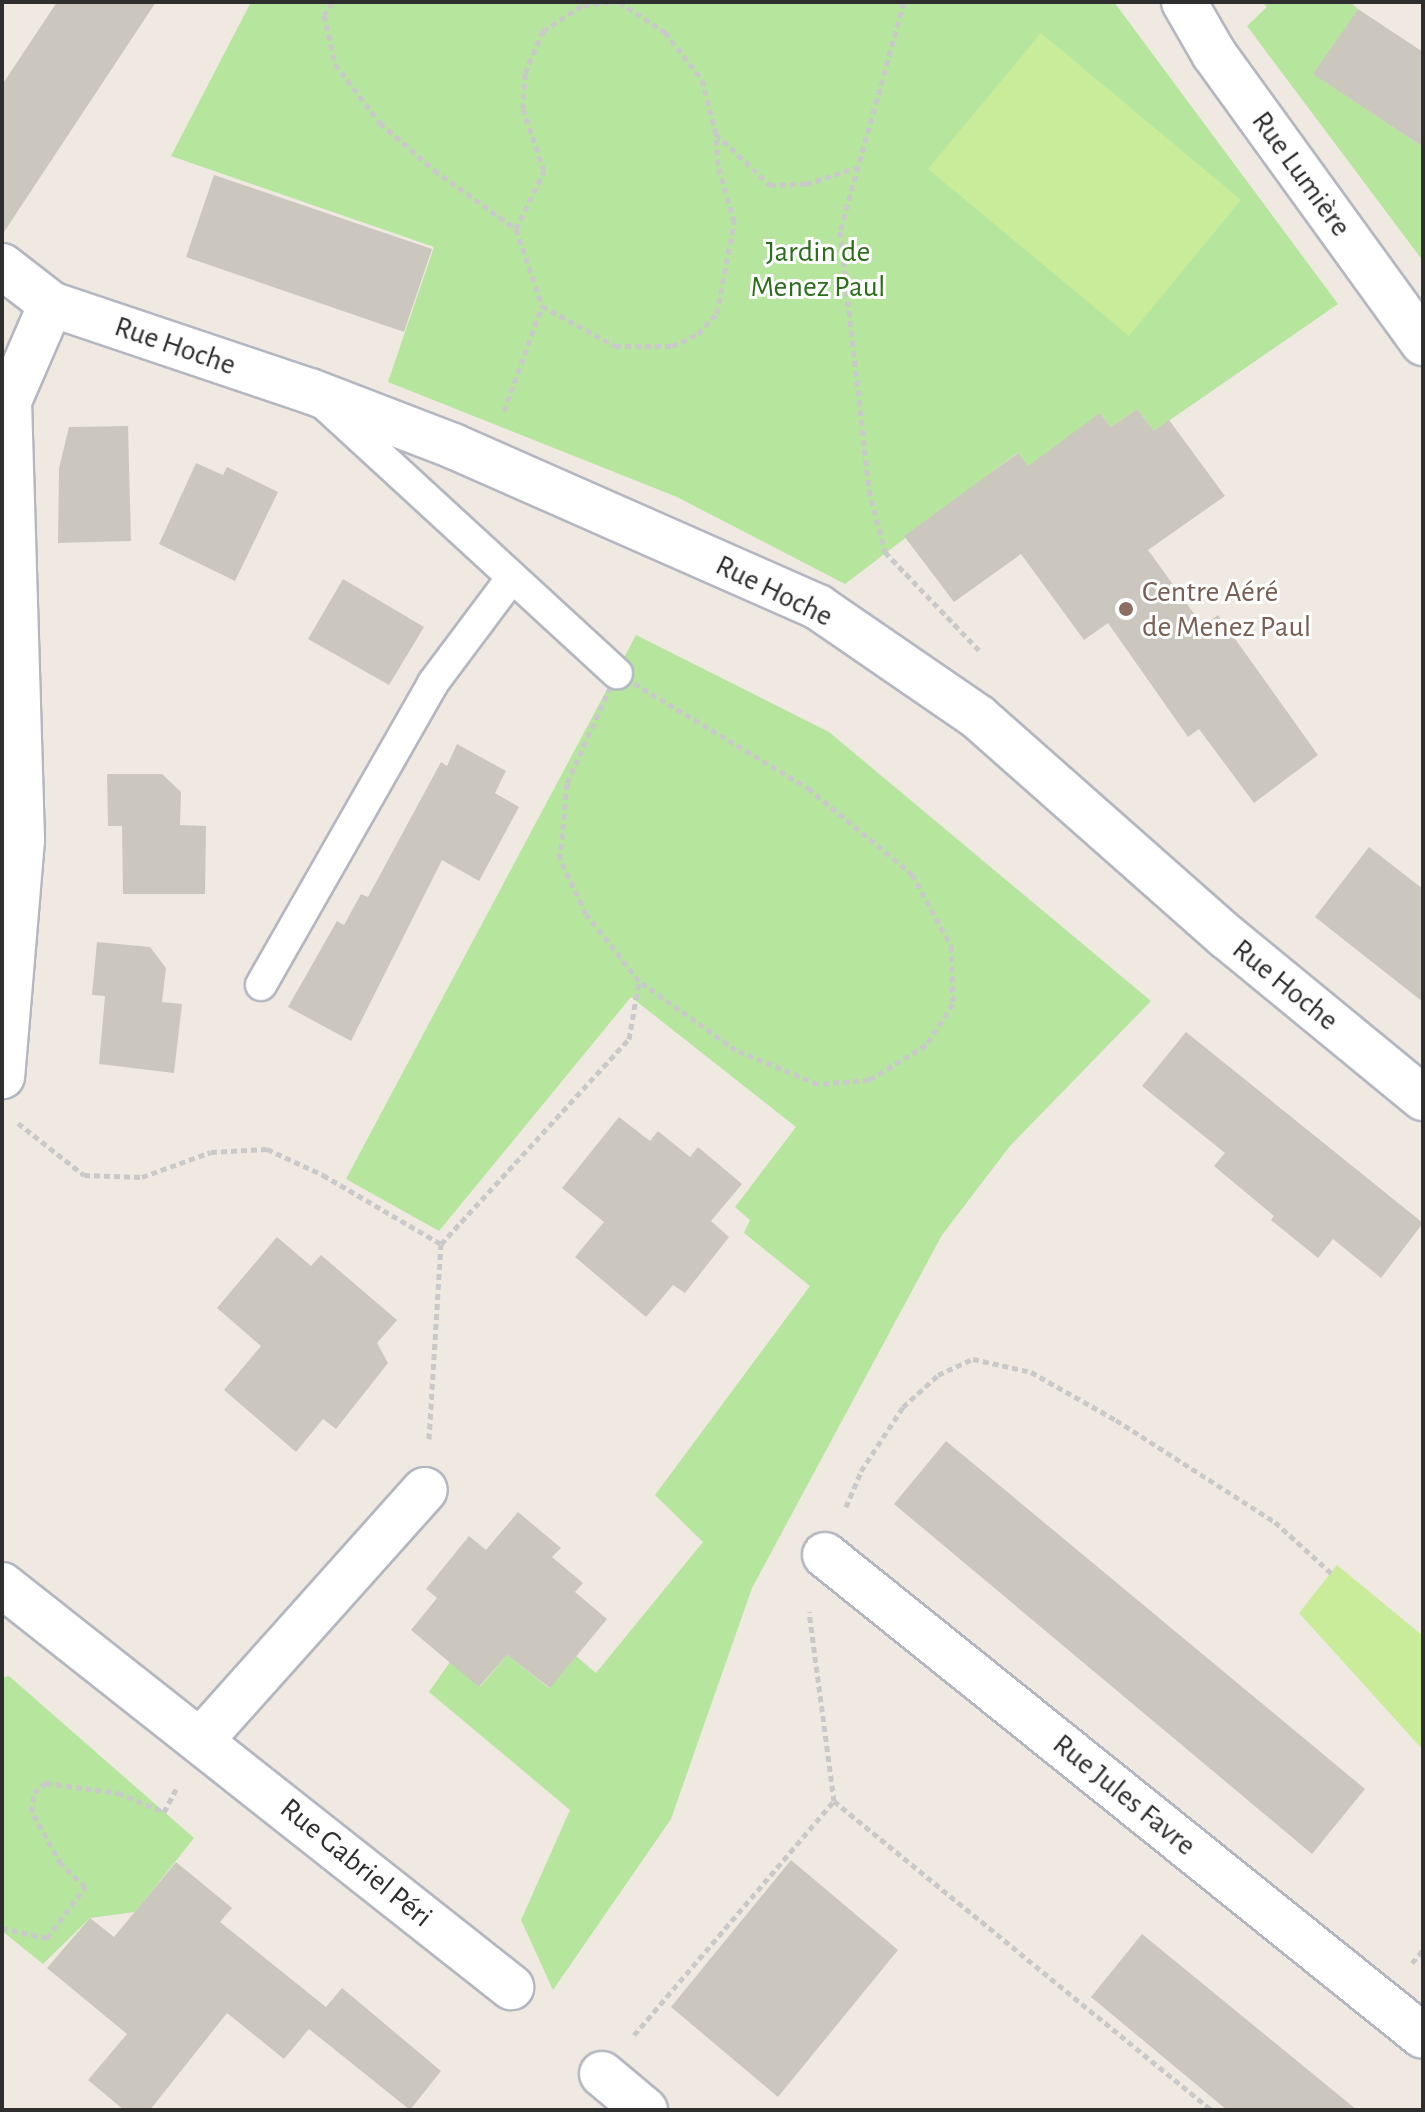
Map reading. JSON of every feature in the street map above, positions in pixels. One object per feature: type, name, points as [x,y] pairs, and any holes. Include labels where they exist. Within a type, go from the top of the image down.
[{"type":"street","name":"Rue Lumière","points":[[1184,2],[1214,54],[1423,343]]},
{"type":"street","name":"Rue Hoche","points":[[2,266],[51,304],[310,391],[486,461],[818,607],[978,717],[1227,937],[1423,1098]]},
{"type":"street","points":[[2,1076],[22,840],[9,401],[51,304]]},
{"type":"street","points":[[202,1739],[425,1490]]},
{"type":"street","name":"Rue Jules Favre","points":[[825,1555],[1423,2036]]},
{"type":"street","name":"Rue Gabriel Péri","points":[[2,1585],[202,1739],[511,1987]]},
{"type":"street","points":[[602,2074],[645,2110]]},
{"type":"lane","points":[[310,391],[510,580],[617,673]]},
{"type":"lane","points":[[261,985],[433,683],[510,580]]},
{"type":"path","points":[[332,2],[324,15],[335,64],[380,123],[470,199],[516,229],[542,306],[486,461]]},
{"type":"path","points":[[516,229],[544,171],[523,109],[525,73],[543,31],[583,5],[610,2]]},
{"type":"path","points":[[542,306],[615,346],[672,346],[698,334],[717,313],[734,222],[718,165],[716,134],[702,80],[665,32],[619,2]]},
{"type":"path","points":[[904,2],[889,70],[855,168],[840,231],[869,490],[885,552],[998,671],[978,717]]},
{"type":"path","points":[[716,134],[770,185],[806,184],[855,168]]},
{"type":"path","points":[[617,673],[567,783],[560,859],[586,914],[639,981],[736,1050],[818,1084],[869,1080],[926,1045],[953,1004],[951,946],[912,874],[808,788],[700,722]]},
{"type":"path","points":[[425,1490],[441,1244],[629,1039],[639,981]]},
{"type":"path","points":[[14,1120],[84,1175],[142,1177],[211,1152],[267,1149],[323,1175],[441,1244]]},
{"type":"path","points":[[1212,2110],[834,1801],[807,1591],[861,1471],[903,1407],[938,1375],[973,1359],[1031,1372],[1116,1420],[1275,1522],[1331,1573]]},
{"type":"path","points":[[2,1928],[47,1938],[85,1887],[45,1840],[32,1812],[34,1793],[46,1783],[70,1784],[118,1793],[164,1812],[202,1739]]},
{"type":"path","points":[[602,2074],[834,1801]]},
{"type":"green space","name":"Jardin de Menez Paul","points":[[251,2],[1114,2],[1338,304],[1154,431],[1137,409],[1111,427],[1100,413],[1035,477],[1017,453],[845,584],[677,497],[388,382],[434,247],[171,156]]},
{"type":"green space","points":[[1262,2],[1350,2],[1358,9],[1314,74],[1423,147],[1423,261],[1247,26],[1267,7]]},
{"type":"green space","points":[[1041,33],[1241,200],[1129,336],[928,169]]},
{"type":"green space","points":[[636,635],[829,732],[1151,1001],[1010,1146],[942,1235],[752,1588],[671,1819],[553,1990],[521,1920],[570,1810],[429,1692],[450,1662],[480,1687],[507,1655],[549,1688],[576,1656],[596,1673],[703,1542],[655,1495],[810,1286],[744,1233],[750,1220],[735,1207],[796,1127],[631,997],[439,1231],[346,1179]]},
{"type":"green space","points":[[1337,1565],[1423,1636],[1423,1750],[1299,1613]]},
{"type":"green space","points":[[9,1676],[194,1838],[135,1912],[90,1918],[43,1964],[2,1931],[2,1678]]},
{"type":"building","points":[[57,2],[156,2],[2,235],[2,85]]},
{"type":"building","points":[[1358,9],[1423,52],[1423,147],[1313,74]]},
{"type":"building","points":[[214,175],[432,249],[404,332],[186,257]]},
{"type":"building","name":"Centre Aéré de Menez Paul","points":[[1137,409],[1154,431],[1169,420],[1225,496],[1148,550],[1203,626],[1218,615],[1318,755],[1254,803],[1199,729],[1188,737],[1108,623],[1084,640],[1021,554],[954,602],[904,536],[1018,453],[1028,466],[1100,413],[1111,427]]},
{"type":"building","points":[[128,426],[131,541],[58,543],[59,468],[69,427]]},
{"type":"building","points":[[196,463],[223,475],[227,467],[278,492],[235,581],[159,544]]},
{"type":"building","points":[[343,579],[424,627],[389,685],[308,639]]},
{"type":"building","points":[[457,744],[506,771],[495,793],[519,807],[479,881],[442,860],[351,1041],[288,1007],[337,921],[344,925],[361,894],[368,897],[441,762],[447,766]]},
{"type":"building","points":[[107,774],[162,774],[181,792],[180,825],[206,826],[205,894],[123,894],[122,826],[108,826]]},
{"type":"building","points":[[1369,847],[1423,889],[1423,1002],[1315,917]]},
{"type":"building","points":[[97,942],[150,947],[166,968],[162,1002],[182,1004],[174,1073],[99,1064],[105,996],[92,995]]},
{"type":"building","points":[[1186,1032],[1423,1223],[1381,1278],[1333,1239],[1318,1258],[1271,1220],[1274,1216],[1214,1166],[1225,1153],[1142,1086]]},
{"type":"building","points":[[619,1117],[650,1141],[658,1131],[690,1157],[698,1147],[742,1184],[711,1221],[729,1237],[685,1293],[673,1285],[646,1317],[575,1257],[604,1222],[562,1188]]},
{"type":"building","points":[[277,1237],[311,1266],[321,1255],[397,1320],[377,1343],[388,1363],[336,1429],[323,1419],[296,1452],[224,1390],[261,1346],[217,1308]]},
{"type":"building","points":[[946,1441],[1365,1789],[1312,1854],[894,1504]]},
{"type":"building","points":[[518,1512],[561,1548],[552,1557],[583,1583],[575,1592],[607,1619],[550,1688],[507,1655],[479,1687],[411,1630],[437,1598],[426,1589],[469,1536],[486,1550]]},
{"type":"building","points":[[791,1860],[898,1950],[778,2097],[671,2007]]},
{"type":"building","points":[[176,1862],[232,1908],[220,1922],[326,2007],[342,1988],[441,2071],[410,2110],[309,2029],[284,2059],[227,2013],[150,2110],[124,2110],[88,2080],[127,2034],[47,1968],[90,1918],[114,1937]]},
{"type":"building","points":[[1142,1934],[1357,2110],[1227,2110],[1091,1997]]},
{"type":"place","name":"Centre Aéré de Menez Paul","points":[[1126,609]]}]
